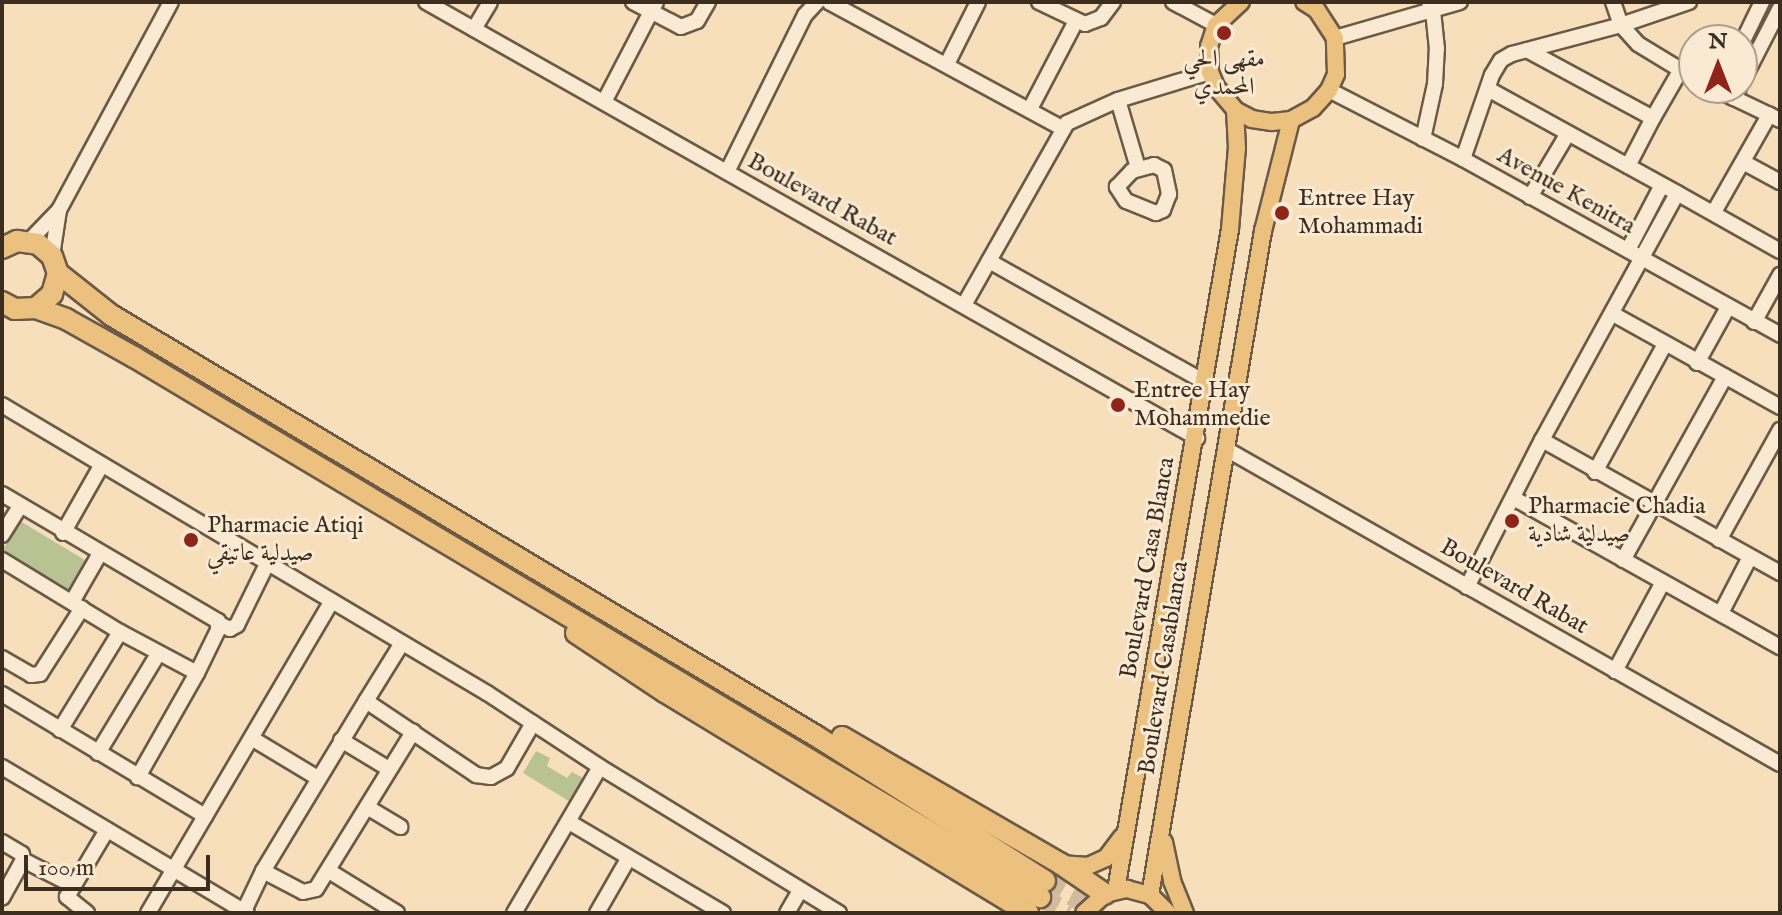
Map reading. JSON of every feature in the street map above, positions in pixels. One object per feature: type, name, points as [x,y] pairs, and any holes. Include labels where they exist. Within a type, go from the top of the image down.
[{"type":"highway","points":[[10,243],[55,265],[111,315],[816,736],[1038,897]]},
{"type":"highway","points":[[36,308],[52,294],[55,265]]},
{"type":"highway","points":[[3,306],[25,310],[36,308],[66,319],[134,357],[544,599],[557,621],[665,692],[1038,897]]},
{"type":"highway","points":[[562,584],[577,586],[706,657],[1110,892]]},
{"type":"main road","points":[[1241,2],[1216,25],[1209,46],[1210,72],[1216,87],[1235,110],[1262,121],[1291,120],[1313,108],[1329,90],[1338,56],[1335,38],[1311,5]]},
{"type":"main road","name":"Boulevard Casa Blanca","points":[[1110,892],[1125,832],[1197,438],[1230,229],[1237,148],[1235,110]]},
{"type":"main road","points":[[1226,449],[1263,231],[1291,120]]},
{"type":"main road","name":"Boulevard Casablanca","points":[[1150,895],[1195,615],[1226,449]]},
{"type":"main road","points":[[1163,826],[1172,881],[1185,913]]},
{"type":"main road","points":[[1061,864],[1088,866],[1106,858],[1117,848],[1125,832]]},
{"type":"main road","points":[[1084,913],[1110,892],[1127,889],[1150,895],[1168,913]]},
{"type":"street","points":[[55,265],[59,210],[171,2]]},
{"type":"street","name":"Boulevard Rabat","points":[[426,2],[1197,438]]},
{"type":"street","points":[[474,29],[490,2]]},
{"type":"street","points":[[633,2],[654,7],[684,27],[699,19],[708,2]]},
{"type":"street","points":[[727,172],[814,2]]},
{"type":"street","points":[[829,2],[1062,128]]},
{"type":"street","points":[[947,64],[978,2]]},
{"type":"street","points":[[1039,2],[1072,20],[1095,22],[1113,2]]},
{"type":"street","points":[[1173,2],[1216,25]]},
{"type":"street","points":[[1335,38],[1431,6],[1460,2]]},
{"type":"street","points":[[1613,2],[1621,25],[1638,44],[1678,68]]},
{"type":"street","points":[[1463,159],[1501,60],[1689,2]]},
{"type":"street","points":[[1751,24],[1762,2]]},
{"type":"street","points":[[1423,139],[1435,84],[1437,49],[1431,6]]},
{"type":"street","points":[[604,102],[654,7]]},
{"type":"street","points":[[1758,51],[1780,8]]},
{"type":"street","points":[[1030,109],[1072,20]]},
{"type":"street","points":[[1527,50],[1653,118]]},
{"type":"street","points":[[964,305],[1062,128],[1074,118],[1118,100],[1210,72]]},
{"type":"street","points":[[1628,166],[1653,118],[1678,86]]},
{"type":"street","points":[[1488,89],[1780,251]]},
{"type":"street","name":"Avenue Kenitra","points":[[1329,90],[1463,159],[1780,335]]},
{"type":"street","points":[[1118,100],[1138,168]]},
{"type":"street","points":[[1714,212],[1743,162],[1775,117],[1754,104]]},
{"type":"street","points":[[1530,197],[1567,135]]},
{"type":"street","points":[[1743,162],[1780,182]]},
{"type":"street","points":[[1628,250],[1662,185]]},
{"type":"street","points":[[1467,587],[1515,499],[1542,440],[1677,193]]},
{"type":"street","points":[[10,243],[59,210]]},
{"type":"street","points":[[989,261],[1205,382]]},
{"type":"street","points":[[1754,322],[1780,275]]},
{"type":"street","points":[[1697,363],[1728,307]]},
{"type":"street","points":[[1613,314],[1780,407]]},
{"type":"street","points":[[1595,472],[1665,344]]},
{"type":"street","points":[[1623,560],[1725,377]]},
{"type":"street","points":[[2,405],[402,643],[799,892],[839,913]]},
{"type":"street","points":[[1719,540],[1780,430]]},
{"type":"street","points":[[1542,440],[1595,472],[1780,571]]},
{"type":"street","name":"Boulevard Rabat","points":[[1226,449],[1780,764]]},
{"type":"street","points":[[63,533],[101,466]]},
{"type":"street","points":[[2,494],[99,555],[230,629],[237,625],[267,564]]},
{"type":"street","points":[[1515,499],[1780,647]]},
{"type":"street","points":[[2,535],[20,506]]},
{"type":"street","points":[[2,658],[31,675],[40,674],[77,605],[99,555]]},
{"type":"street","points":[[1721,613],[1750,557]]},
{"type":"street","points":[[2,560],[120,632],[197,673]]},
{"type":"street","points":[[1615,671],[1663,582]]},
{"type":"street","points":[[148,913],[332,601]]},
{"type":"street","points":[[138,777],[197,673],[219,624]]},
{"type":"street","points":[[60,730],[120,632]]},
{"type":"street","points":[[3,771],[175,868],[245,912],[263,871],[402,643]]},
{"type":"street","points":[[98,753],[158,654]]},
{"type":"street","points":[[2,694],[205,816]]},
{"type":"street","points":[[366,701],[476,775],[491,777],[507,768],[533,723]]},
{"type":"street","points":[[263,871],[308,892],[316,889],[413,732]]},
{"type":"street","points":[[253,739],[318,778]]},
{"type":"street","points":[[341,740],[389,769]]},
{"type":"street","points":[[514,913],[600,767]]},
{"type":"street","points":[[367,807],[400,827]]},
{"type":"street","points":[[569,822],[723,913]]},
{"type":"street","points":[[87,913],[68,900],[107,830]]},
{"type":"street","points":[[2,842],[22,854],[23,860],[2,898]]},
{"type":"street","points":[[602,911],[628,859]]},
{"type":"street","points":[[23,860],[74,886]]},
{"type":"street","points":[[329,871],[374,907],[397,913]]},
{"type":"street","points":[[787,913],[799,892]]},
{"type":"green space","points":[[20,521],[89,563],[70,595],[2,555]]},
{"type":"green space","points":[[536,751],[550,758],[547,766],[567,778],[572,772],[585,779],[572,803],[523,773]]},
{"type":"tunnel","points":[[1045,881],[1103,913]]},
{"type":"tunnel","points":[[1040,897],[1069,913]]},
{"type":"place","name":"مقهى الحي المحمدي","points":[[1224,33]]},
{"type":"place","name":"Entree Hay Mohammadi","points":[[1282,213]]},
{"type":"place","name":"Entree Hay Mohammedie","points":[[1118,405]]},
{"type":"place","name":"Pharmacie Chadia صيدلية شادية","points":[[1512,521]]},
{"type":"place","name":"Pharmacie Atiqi صيدلية عاتيقي","points":[[191,540]]}]
